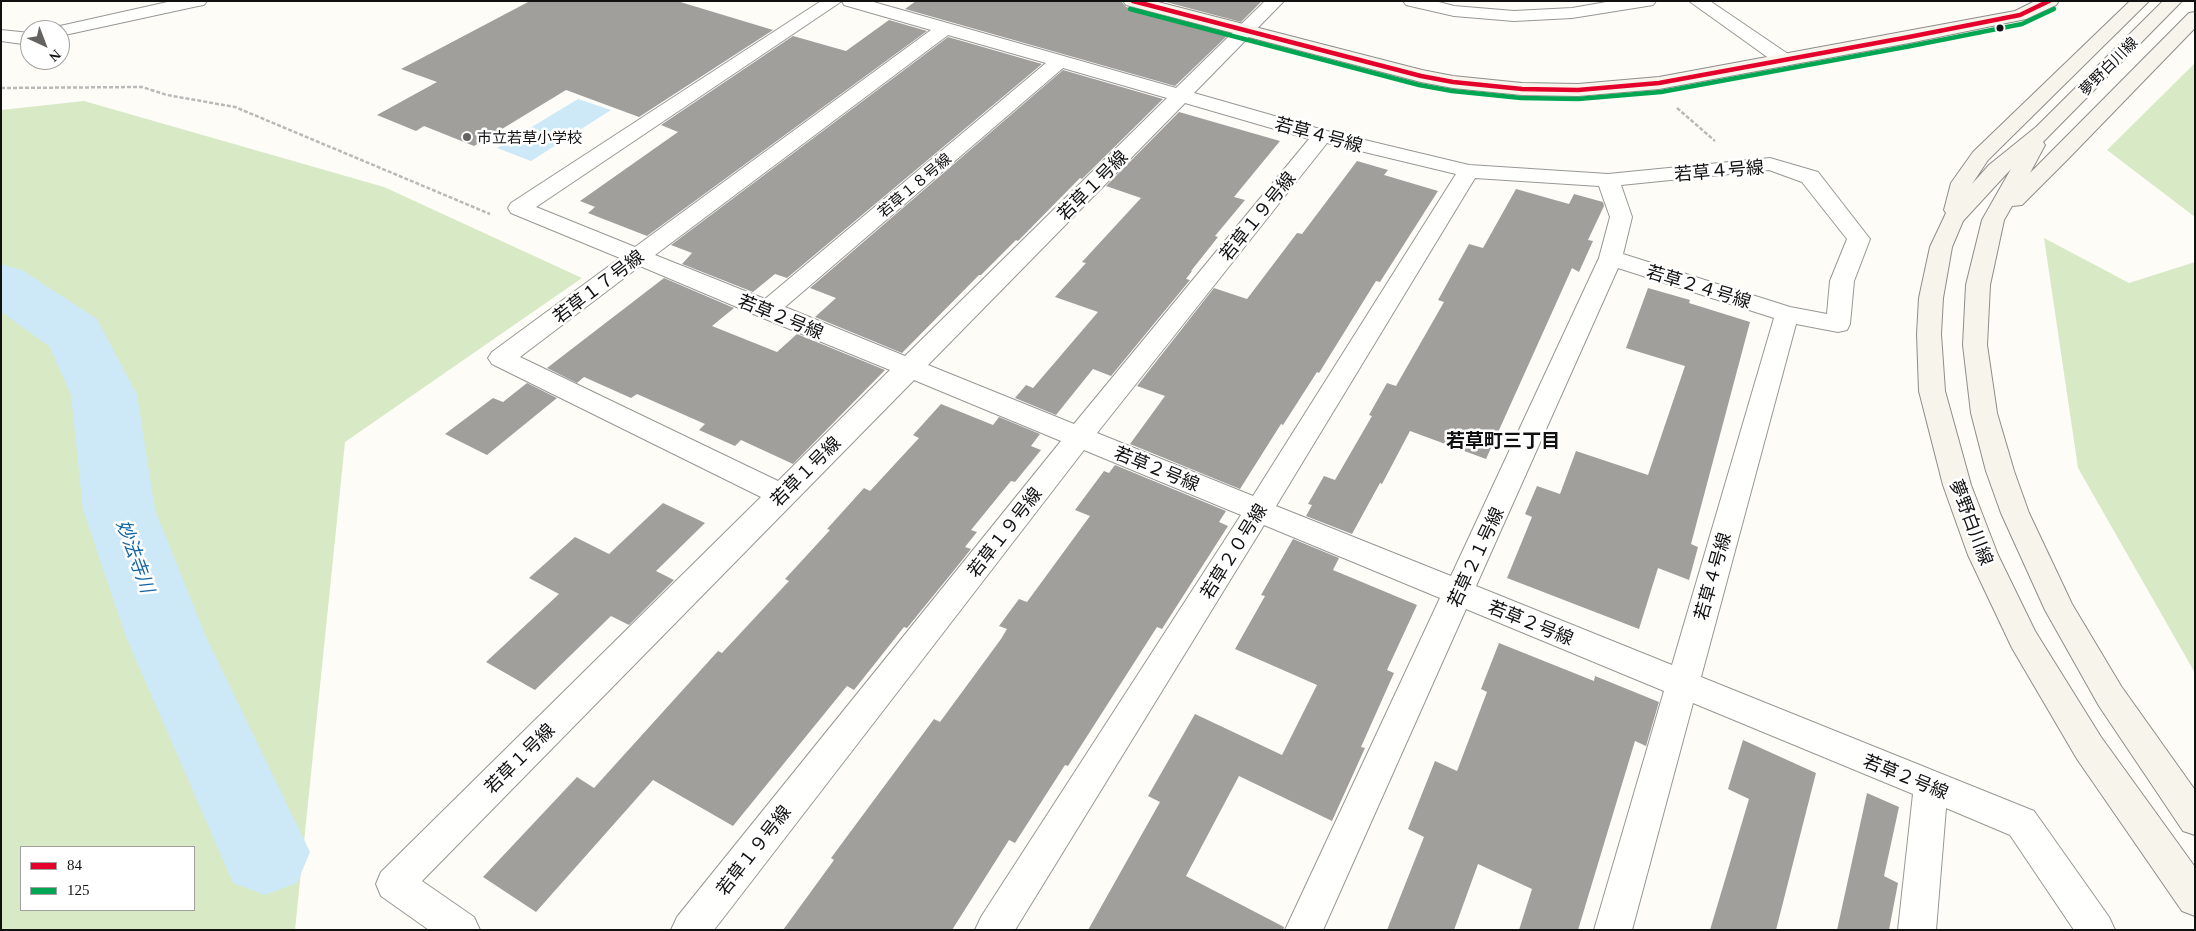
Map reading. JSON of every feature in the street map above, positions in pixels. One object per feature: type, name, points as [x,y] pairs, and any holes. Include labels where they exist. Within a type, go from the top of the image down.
[{"type":"street","points":[[70,29],[198,1]]},
{"type":"street","name":"若草２号線","points":[[833,1],[519,208],[2022,823],[2096,930]]},
{"type":"street","name":"若草４号線","points":[[850,1],[1322,136],[1469,171],[1608,180],[1770,164],[1810,177],[1859,239],[1842,281],[1838,324],[1787,314],[1613,930]]},
{"type":"street","points":[[1132,1],[1421,76],[1453,82],[1522,89],[1578,90],[1659,83],[1784,60],[2020,15],[2050,1]]},
{"type":"street","name":"若草１号線","points":[[461,930],[394,884],[1275,1]]},
{"type":"street","points":[[1412,1],[1454,11],[1514,16],[1572,13],[1647,1]]},
{"type":"street","points":[[1698,1],[1784,60]]},
{"type":"street","points":[[1953,219],[1962,183],[1980,156],[2140,1]]},
{"type":"street","name":"夢野白川線","points":[[2173,1],[2043,131],[1997,170],[1953,219],[1941,247],[1936,267],[1928,334],[1932,391],[1939,422],[1956,486],[1983,555],[2023,638],[2089,748],[2195,898]]},
{"type":"street","points":[[1993,220],[2061,155],[2195,17]]},
{"type":"street","name":"若草１７号線","points":[[782,495],[501,358],[945,28]]},
{"type":"street","points":[[1,35],[20,38]]},
{"type":"street","name":"若草１８号線","points":[[767,310],[1060,61]]},
{"type":"street","name":"夢野白川線","points":[[2043,131],[1993,220],[1978,285],[1975,345],[1984,413],[2000,471],[2015,513],[2060,610],[2110,696],[2195,819]]},
{"type":"street","name":"若草１９号線","points":[[690,930],[1079,437],[1322,136]]},
{"type":"street","name":"若草２０号線","points":[[994,930],[1260,510],[1469,171]]},
{"type":"street","name":"若草２１号線","points":[[1304,930],[1611,258],[1622,217],[1608,180]]},
{"type":"street","name":"若草２４号線","points":[[1611,258],[1787,314]]},
{"type":"street","points":[[1917,930],[1931,787]]},
{"type":"path","points":[[1,88],[142,87],[167,95],[235,106],[490,214]]},
{"type":"path","points":[[1673,105],[1745,167]]},
{"type":"green space","points":[[2195,63],[2195,217],[2107,150]]},
{"type":"green space","points":[[84,101],[384,187],[582,278],[345,442],[295,930],[1,930],[1,110]]},
{"type":"green space","points":[[2044,238],[2129,283],[2195,262],[2195,673],[2078,468]]},
{"type":"water","points":[[578,99],[611,110],[531,161],[497,148]]},
{"type":"building","points":[[530,1],[677,1],[773,30],[639,117],[566,90],[474,146],[424,126],[416,131],[377,115],[437,82],[401,69]]},
{"type":"building","points":[[916,1],[1121,1],[1126,7],[1229,34],[1175,86],[905,9]]},
{"type":"building","points":[[1162,1],[1262,1],[1241,22]]},
{"type":"building","points":[[889,20],[927,31],[647,236],[588,213],[595,207],[580,201],[678,132],[661,125],[793,36],[846,51]]},
{"type":"building","points":[[948,37],[1042,64],[787,278],[775,274],[753,292],[682,264],[692,253],[671,245]]},
{"type":"building","points":[[1063,70],[1163,99],[1082,179],[1080,178],[1018,241],[1016,240],[979,275],[902,353],[815,317],[836,298],[810,288]]},
{"type":"building","points":[[1179,112],[1280,141],[1234,197],[1245,200],[1215,236],[1218,237],[1186,279],[1190,280],[1111,376],[1093,369],[1056,415],[1015,398],[1026,385],[1033,388],[1098,312],[1055,297],[1086,263],[1082,262],[1141,198],[1106,186]]},
{"type":"building","points":[[1357,161],[1388,170],[1384,175],[1438,191],[1380,282],[1376,281],[1319,373],[1317,372],[1283,425],[1281,424],[1240,489],[1130,444],[1165,396],[1137,386],[1214,288],[1247,299],[1297,233],[1302,234]]},
{"type":"building","points":[[1516,189],[1569,204],[1574,194],[1603,202],[1604,206],[1588,240],[1593,241],[1579,272],[1572,268],[1486,459],[1410,431],[1382,484],[1380,483],[1352,534],[1306,516],[1312,505],[1308,504],[1324,476],[1335,480],[1372,416],[1369,415],[1387,383],[1396,386],[1444,302],[1438,300],[1469,244],[1483,248]]},
{"type":"building","points":[[664,278],[734,308],[712,326],[777,352],[797,334],[885,370],[793,464],[741,440],[735,446],[699,430],[705,424],[637,394],[631,398],[584,377],[577,383],[547,368]]},
{"type":"building","points":[[1648,288],[1690,300],[1689,303],[1750,322],[1691,544],[1698,547],[1689,580],[1658,568],[1639,629],[1507,578],[1532,517],[1525,514],[1537,486],[1560,494],[1576,451],[1648,475],[1685,366],[1626,348]]},
{"type":"building","points":[[527,383],[557,398],[487,455],[445,434],[493,398],[503,402]]},
{"type":"building","points":[[941,404],[993,425],[999,417],[1040,434],[1031,446],[1041,450],[1015,482],[1011,481],[971,530],[977,532],[965,547],[971,549],[907,628],[904,627],[854,690],[847,686],[733,826],[653,780],[536,912],[483,877],[577,777],[594,788],[718,651],[722,653],[789,581],[785,579],[830,530],[827,529],[864,488],[870,491],[919,438],[913,435]]},
{"type":"building","points":[[1115,465],[1226,511],[1219,522],[1228,526],[1162,629],[1157,627],[1068,766],[1065,765],[1015,843],[1009,840],[952,930],[783,930],[834,860],[831,858],[934,719],[940,722],[1001,639],[1007,629],[999,626],[1019,599],[1027,602],[1090,516],[1075,510],[1104,471],[1109,473]]},
{"type":"building","points":[[663,503],[705,523],[656,571],[674,580],[629,625],[611,616],[535,690],[486,662],[559,594],[529,578],[575,537],[609,554]]},
{"type":"building","points":[[1293,539],[1339,558],[1333,570],[1417,605],[1387,670],[1394,673],[1361,747],[1365,748],[1332,821],[1239,776],[1186,876],[1284,927],[1283,930],[1088,930],[1160,802],[1148,796],[1195,714],[1282,755],[1317,685],[1235,649],[1265,596],[1261,595]]},
{"type":"building","points":[[1499,643],[1594,681],[1595,676],[1659,702],[1646,746],[1635,741],[1578,930],[1519,930],[1532,889],[1478,864],[1454,930],[1387,930],[1424,837],[1408,829],[1435,761],[1457,771],[1487,692],[1481,689]]},
{"type":"building","points":[[1743,740],[1816,773],[1776,930],[1710,930],[1749,799],[1728,789]]},
{"type":"building","points":[[1867,793],[1899,807],[1884,876],[1898,883],[1889,930],[1837,930]]},
{"type":"waterway","name":"妙法寺川","points":[[1,283],[75,334],[104,395],[119,510],[166,637],[265,852]]},
{"type":"transit line","name":"84","points":[[1133,1],[1421,76],[1453,82],[1522,89],[1578,90],[1659,83],[1909,37],[2020,15],[2049,1]]},
{"type":"transit line","name":"125","points":[[1130,9],[1419,85],[1452,91],[1521,98],[1578,99],[1661,92],[1911,46],[2022,24],[2054,9]]},
{"type":"place","name":"市立若草小学校","points":[[467,137]]},
{"type":"district","name":"若草町三丁目","points":[[1503,440]]}]
